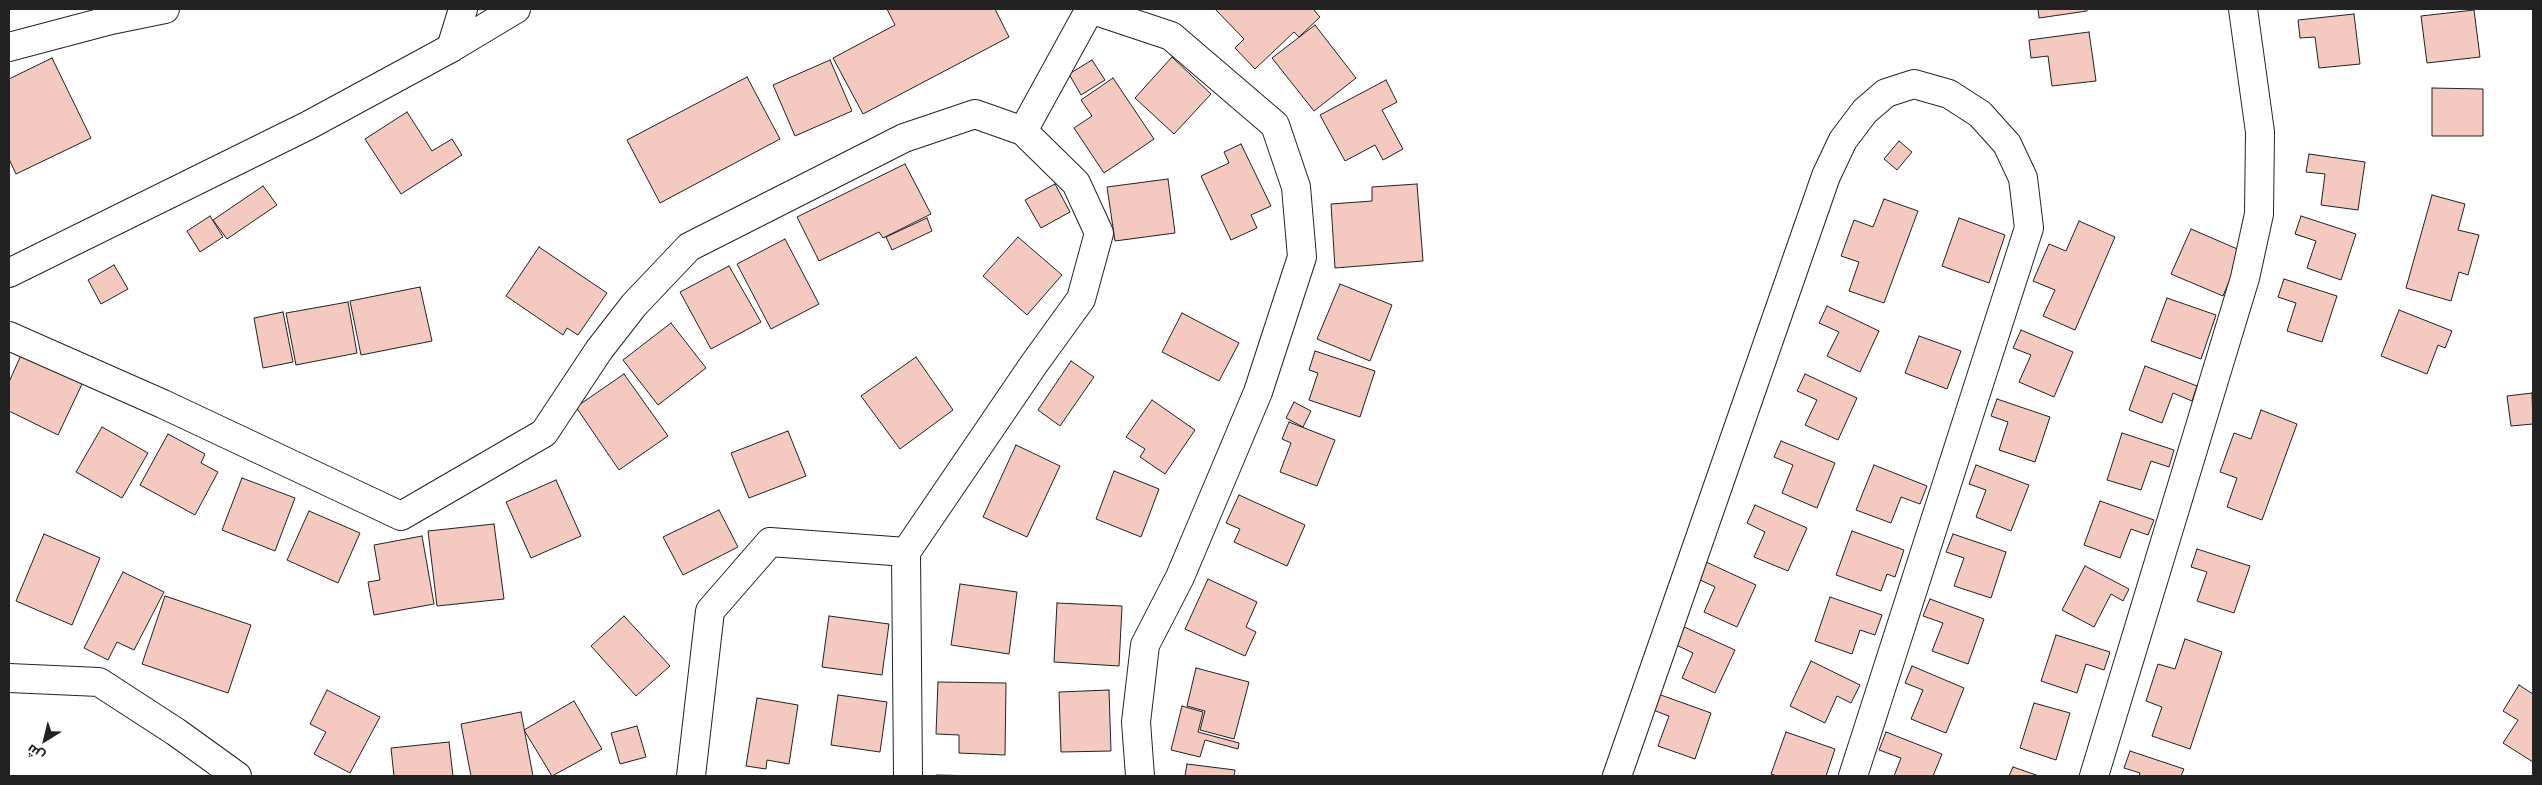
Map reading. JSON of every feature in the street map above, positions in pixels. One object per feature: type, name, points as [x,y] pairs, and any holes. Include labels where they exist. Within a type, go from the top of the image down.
[{"type":"street","points":[[9,47],[111,20],[165,9]]},
{"type":"street","points":[[451,48],[463,9]]},
{"type":"street","points":[[9,273],[309,125],[451,48],[516,9]]},
{"type":"street","points":[[2094,776],[2245,278],[2259,214],[2260,132],[2243,9]]},
{"type":"street","points":[[1023,131],[1090,10],[1171,36],[1275,125],[1296,186],[1302,257],[1294,284],[1254,401],[1180,577],[1145,645],[1136,722],[1140,776]]},
{"type":"street","points":[[1616,776],[1826,176],[1843,140],[1865,112],[1886,93],[1914,84],[1949,94],[1980,114],[2007,144],[2023,178],[2029,228],[1853,776]]},
{"type":"street","points":[[9,336],[163,404],[401,516],[544,433],[599,350],[634,305],[688,247],[904,138],[975,114],[1023,131],[1076,183],[1098,233],[1081,299],[1034,364],[906,552],[908,776]]},
{"type":"street","points":[[691,776],[710,611],[770,542],[906,552]]},
{"type":"street","points":[[9,678],[99,682],[176,732],[237,776]]},
{"type":"building","points":[[887,9],[995,9],[1009,37],[863,114],[833,58],[895,25]]},
{"type":"building","points":[[1215,9],[1313,9],[1320,17],[1299,37],[1294,32],[1255,69],[1235,48],[1244,39]]},
{"type":"building","points":[[2038,9],[2087,9],[2087,11],[2039,18]]},
{"type":"building","points":[[2474,10],[2480,57],[2427,63],[2421,16]]},
{"type":"building","points":[[2354,14],[2360,64],[2319,68],[2315,37],[2300,38],[2298,20]]},
{"type":"building","points":[[1315,25],[1356,78],[1314,111],[1272,58]]},
{"type":"building","points":[[2089,32],[2096,81],[2052,86],[2048,56],[2031,58],[2029,40]]},
{"type":"building","points":[[1172,57],[1211,94],[1174,134],[1135,98]]},
{"type":"building","points":[[52,58],[91,138],[16,174],[9,159],[9,79]]},
{"type":"building","points":[[830,60],[852,111],[795,136],[773,85]]},
{"type":"building","points":[[1092,60],[1105,80],[1081,95],[1069,74]]},
{"type":"building","points":[[747,77],[780,139],[660,203],[627,140]]},
{"type":"building","points":[[1113,78],[1154,139],[1104,173],[1074,128],[1092,116],[1081,100]]},
{"type":"building","points":[[1386,80],[1397,102],[1382,110],[1403,149],[1383,160],[1375,145],[1345,161],[1320,115]]},
{"type":"building","points":[[2432,88],[2483,89],[2483,136],[2432,136]]},
{"type":"building","points":[[407,112],[432,151],[452,139],[462,155],[401,194],[365,139]]},
{"type":"building","points":[[1899,141],[1912,152],[1897,170],[1884,159]]},
{"type":"building","points":[[1241,144],[1271,206],[1251,215],[1257,228],[1231,240],[1201,176],[1229,163],[1224,152]]},
{"type":"building","points":[[2309,154],[2365,162],[2358,210],[2321,205],[2325,174],[2306,172]]},
{"type":"building","points":[[905,164],[931,214],[883,238],[879,232],[819,261],[797,217]]},
{"type":"building","points":[[1168,179],[1175,233],[1115,241],[1107,187]]},
{"type":"building","points":[[1055,184],[1070,212],[1041,228],[1025,200]]},
{"type":"building","points":[[1417,184],[1423,261],[1335,268],[1331,204],[1372,201],[1372,187]]},
{"type":"building","points":[[263,186],[277,205],[227,239],[213,220]]},
{"type":"building","points":[[2432,195],[2465,204],[2458,230],[2479,235],[2468,275],[2459,272],[2451,301],[2406,288]]},
{"type":"building","points":[[1884,199],[1918,211],[1884,303],[1849,291],[1859,262],[1841,256],[1854,220],[1873,227]]},
{"type":"building","points":[[210,216],[223,237],[200,252],[187,231]]},
{"type":"building","points":[[2301,216],[2356,234],[2341,280],[2307,268],[2316,241],[2295,234]]},
{"type":"building","points":[[927,218],[932,231],[892,250],[886,237]]},
{"type":"building","points":[[1959,218],[2005,235],[1989,283],[1942,266]]},
{"type":"building","points":[[2079,221],[2115,237],[2075,330],[2043,316],[2055,290],[2033,281],[2049,244],[2066,251]]},
{"type":"building","points":[[2191,229],[2242,251],[2223,296],[2171,274]]},
{"type":"building","points":[[1018,237],[1062,275],[1027,315],[983,276]]},
{"type":"building","points":[[785,239],[819,304],[771,329],[737,264]]},
{"type":"building","points":[[539,247],[607,293],[578,335],[567,328],[563,335],[506,296]]},
{"type":"building","points":[[114,265],[128,289],[101,304],[88,280]]},
{"type":"building","points":[[729,266],[761,322],[711,349],[680,292]]},
{"type":"building","points":[[2284,279],[2337,296],[2322,342],[2287,331],[2296,303],[2278,297]]},
{"type":"building","points":[[1340,284],[1392,305],[1370,361],[1317,339]]},
{"type":"building","points":[[420,287],[432,341],[361,355],[350,301]]},
{"type":"building","points":[[2167,298],[2216,315],[2201,359],[2151,341]]},
{"type":"building","points":[[348,302],[357,353],[296,365],[286,313]]},
{"type":"building","points":[[1827,306],[1879,331],[1860,372],[1827,356],[1839,332],[1819,323]]},
{"type":"building","points":[[2399,310],[2452,331],[2445,348],[2438,345],[2427,374],[2381,356]]},
{"type":"building","points":[[283,312],[293,362],[263,368],[254,318]]},
{"type":"building","points":[[1182,313],[1239,343],[1219,381],[1162,352]]},
{"type":"building","points":[[671,323],[706,368],[658,405],[623,360]]},
{"type":"building","points":[[2021,330],[2073,352],[2054,397],[2019,382],[2031,355],[2013,348]]},
{"type":"building","points":[[1919,336],[1961,351],[1947,389],[1905,373]]},
{"type":"building","points":[[1315,351],[1375,371],[1360,417],[1309,400],[1318,373],[1309,370]]},
{"type":"building","points":[[22,353],[83,382],[58,435],[9,411],[9,382]]},
{"type":"building","points":[[916,357],[953,410],[900,449],[861,396]]},
{"type":"building","points":[[1071,361],[1094,377],[1060,426],[1038,410]]},
{"type":"building","points":[[2145,366],[2197,386],[2192,401],[2173,393],[2162,423],[2129,410]]},
{"type":"building","points":[[624,374],[668,436],[619,470],[576,407]]},
{"type":"building","points":[[1805,374],[1857,398],[1838,440],[1805,425],[1817,400],[1797,391]]},
{"type":"building","points":[[2532,393],[2533,424],[2511,426],[2507,396]]},
{"type":"building","points":[[1997,399],[2050,417],[2035,462],[1999,450],[2008,422],[1991,416]]},
{"type":"building","points":[[1152,400],[1195,430],[1165,474],[1140,457],[1145,449],[1126,437]]},
{"type":"building","points":[[1294,402],[1311,411],[1303,427],[1286,418]]},
{"type":"building","points":[[2261,410],[2297,424],[2262,520],[2227,507],[2237,478],[2220,472],[2234,433],[2251,439]]},
{"type":"building","points":[[1289,422],[1335,440],[1317,486],[1280,472],[1291,443],[1282,439]]},
{"type":"building","points":[[102,427],[148,453],[122,498],[76,472]]},
{"type":"building","points":[[788,431],[806,476],[749,498],[731,453]]},
{"type":"building","points":[[2122,433],[2174,450],[2169,467],[2151,461],[2141,490],[2107,480]]},
{"type":"building","points":[[168,434],[205,454],[201,463],[218,472],[195,515],[140,485]]},
{"type":"building","points":[[1781,441],[1835,463],[1817,508],[1782,493],[1793,465],[1774,457]]},
{"type":"building","points":[[1016,445],[1060,466],[1027,537],[983,517]]},
{"type":"building","points":[[1874,465],[1927,486],[1920,504],[1901,497],[1891,523],[1856,510]]},
{"type":"building","points":[[1976,465],[2029,485],[2011,531],[1976,517],[1986,490],[1969,484]]},
{"type":"building","points":[[1114,471],[1159,489],[1141,537],[1096,519]]},
{"type":"building","points":[[242,478],[295,498],[275,551],[222,530]]},
{"type":"building","points":[[556,480],[581,536],[531,558],[506,502]]},
{"type":"building","points":[[1239,495],[1305,525],[1287,566],[1234,542],[1240,529],[1226,523]]},
{"type":"building","points":[[2100,501],[2154,520],[2148,535],[2131,529],[2120,558],[2084,545]]},
{"type":"building","points":[[1755,505],[1807,528],[1788,571],[1754,557],[1765,532],[1747,523]]},
{"type":"building","points":[[719,510],[738,547],[683,575],[663,537]]},
{"type":"building","points":[[309,511],[360,533],[338,583],[287,560]]},
{"type":"building","points":[[494,524],[504,599],[437,606],[428,531]]},
{"type":"building","points":[[1852,531],[1904,550],[1895,577],[1887,574],[1881,591],[1836,575]]},
{"type":"building","points":[[44,534],[100,558],[72,625],[16,601]]},
{"type":"building","points":[[1953,534],[2006,552],[1991,598],[1954,586],[1964,558],[1946,552]]},
{"type":"building","points":[[422,536],[434,604],[374,615],[368,582],[380,580],[374,545]]},
{"type":"building","points":[[2197,549],[2250,566],[2234,613],[2197,601],[2207,572],[2191,567]]},
{"type":"building","points":[[1704,561],[1756,585],[1737,627],[1704,612],[1715,587],[1696,578]]},
{"type":"building","points":[[2085,566],[2129,589],[2123,601],[2111,594],[2094,627],[2062,610]]},
{"type":"building","points":[[123,572],[164,592],[134,650],[117,642],[108,660],[84,648]]},
{"type":"building","points":[[1208,579],[1257,602],[1246,627],[1256,632],[1245,656],[1185,629]]},
{"type":"building","points":[[960,584],[1017,592],[1009,654],[951,645]]},
{"type":"building","points":[[165,596],[251,625],[228,693],[142,664]]},
{"type":"building","points":[[1830,597],[1882,615],[1875,635],[1860,630],[1852,654],[1815,641]]},
{"type":"building","points":[[1930,599],[1984,619],[1968,664],[1932,651],[1943,623],[1923,616]]},
{"type":"building","points":[[1057,603],[1122,606],[1119,666],[1054,662]]},
{"type":"building","points":[[624,616],[670,666],[636,696],[591,646]]},
{"type":"building","points":[[829,616],[889,624],[882,675],[822,667]]},
{"type":"building","points":[[1682,626],[1735,650],[1715,693],[1682,678],[1693,653],[1674,644]]},
{"type":"building","points":[[2056,635],[2110,652],[2104,670],[2086,664],[2077,693],[2041,681]]},
{"type":"building","points":[[2185,639],[2222,652],[2190,749],[2152,736],[2162,707],[2146,701],[2158,664],[2175,669]]},
{"type":"building","points":[[1811,661],[1860,685],[1851,703],[1837,696],[1825,723],[1790,706]]},
{"type":"building","points":[[1912,666],[1964,688],[1946,733],[1911,719],[1923,690],[1905,683]]},
{"type":"building","points":[[1196,668],[1249,682],[1234,739],[1200,730],[1205,711],[1187,706]]},
{"type":"building","points":[[938,682],[1006,683],[1005,755],[959,753],[959,735],[936,734]]},
{"type":"building","points":[[2519,685],[2533,694],[2533,762],[2503,743],[2518,720],[2503,711]]},
{"type":"building","points":[[327,690],[380,717],[350,773],[314,754],[326,732],[310,724]]},
{"type":"building","points":[[1109,690],[1111,751],[1061,752],[1059,692]]},
{"type":"building","points":[[1658,694],[1711,713],[1695,759],[1658,746],[1669,716],[1653,710]]},
{"type":"building","points":[[838,695],[887,702],[880,752],[831,745]]},
{"type":"building","points":[[757,698],[798,705],[789,764],[767,760],[766,769],[746,766]]},
{"type":"building","points":[[574,701],[602,749],[552,776],[524,730]]},
{"type":"building","points":[[2034,703],[2070,713],[2056,760],[2020,748]]},
{"type":"building","points":[[1182,706],[1203,712],[1198,732],[1239,743],[1238,749],[1205,740],[1200,757],[1171,750]]},
{"type":"building","points":[[521,712],[533,776],[471,776],[461,724]]},
{"type":"building","points":[[637,726],[646,757],[620,764],[611,733]]},
{"type":"building","points":[[1786,732],[1835,749],[1826,776],[1777,776],[1771,774]]},
{"type":"building","points":[[1886,732],[1942,754],[1933,776],[1894,776],[1901,758],[1879,750]]},
{"type":"building","points":[[449,742],[453,776],[394,776],[391,748]]},
{"type":"building","points":[[2130,751],[2184,769],[2181,776],[2139,776],[2140,773],[2124,768]]},
{"type":"building","points":[[1187,764],[1235,770],[1234,776],[1185,776]]},
{"type":"building","points":[[2013,767],[2039,776],[2009,776]]},
{"type":"building","points":[[937,775],[983,776],[937,776]]}]
